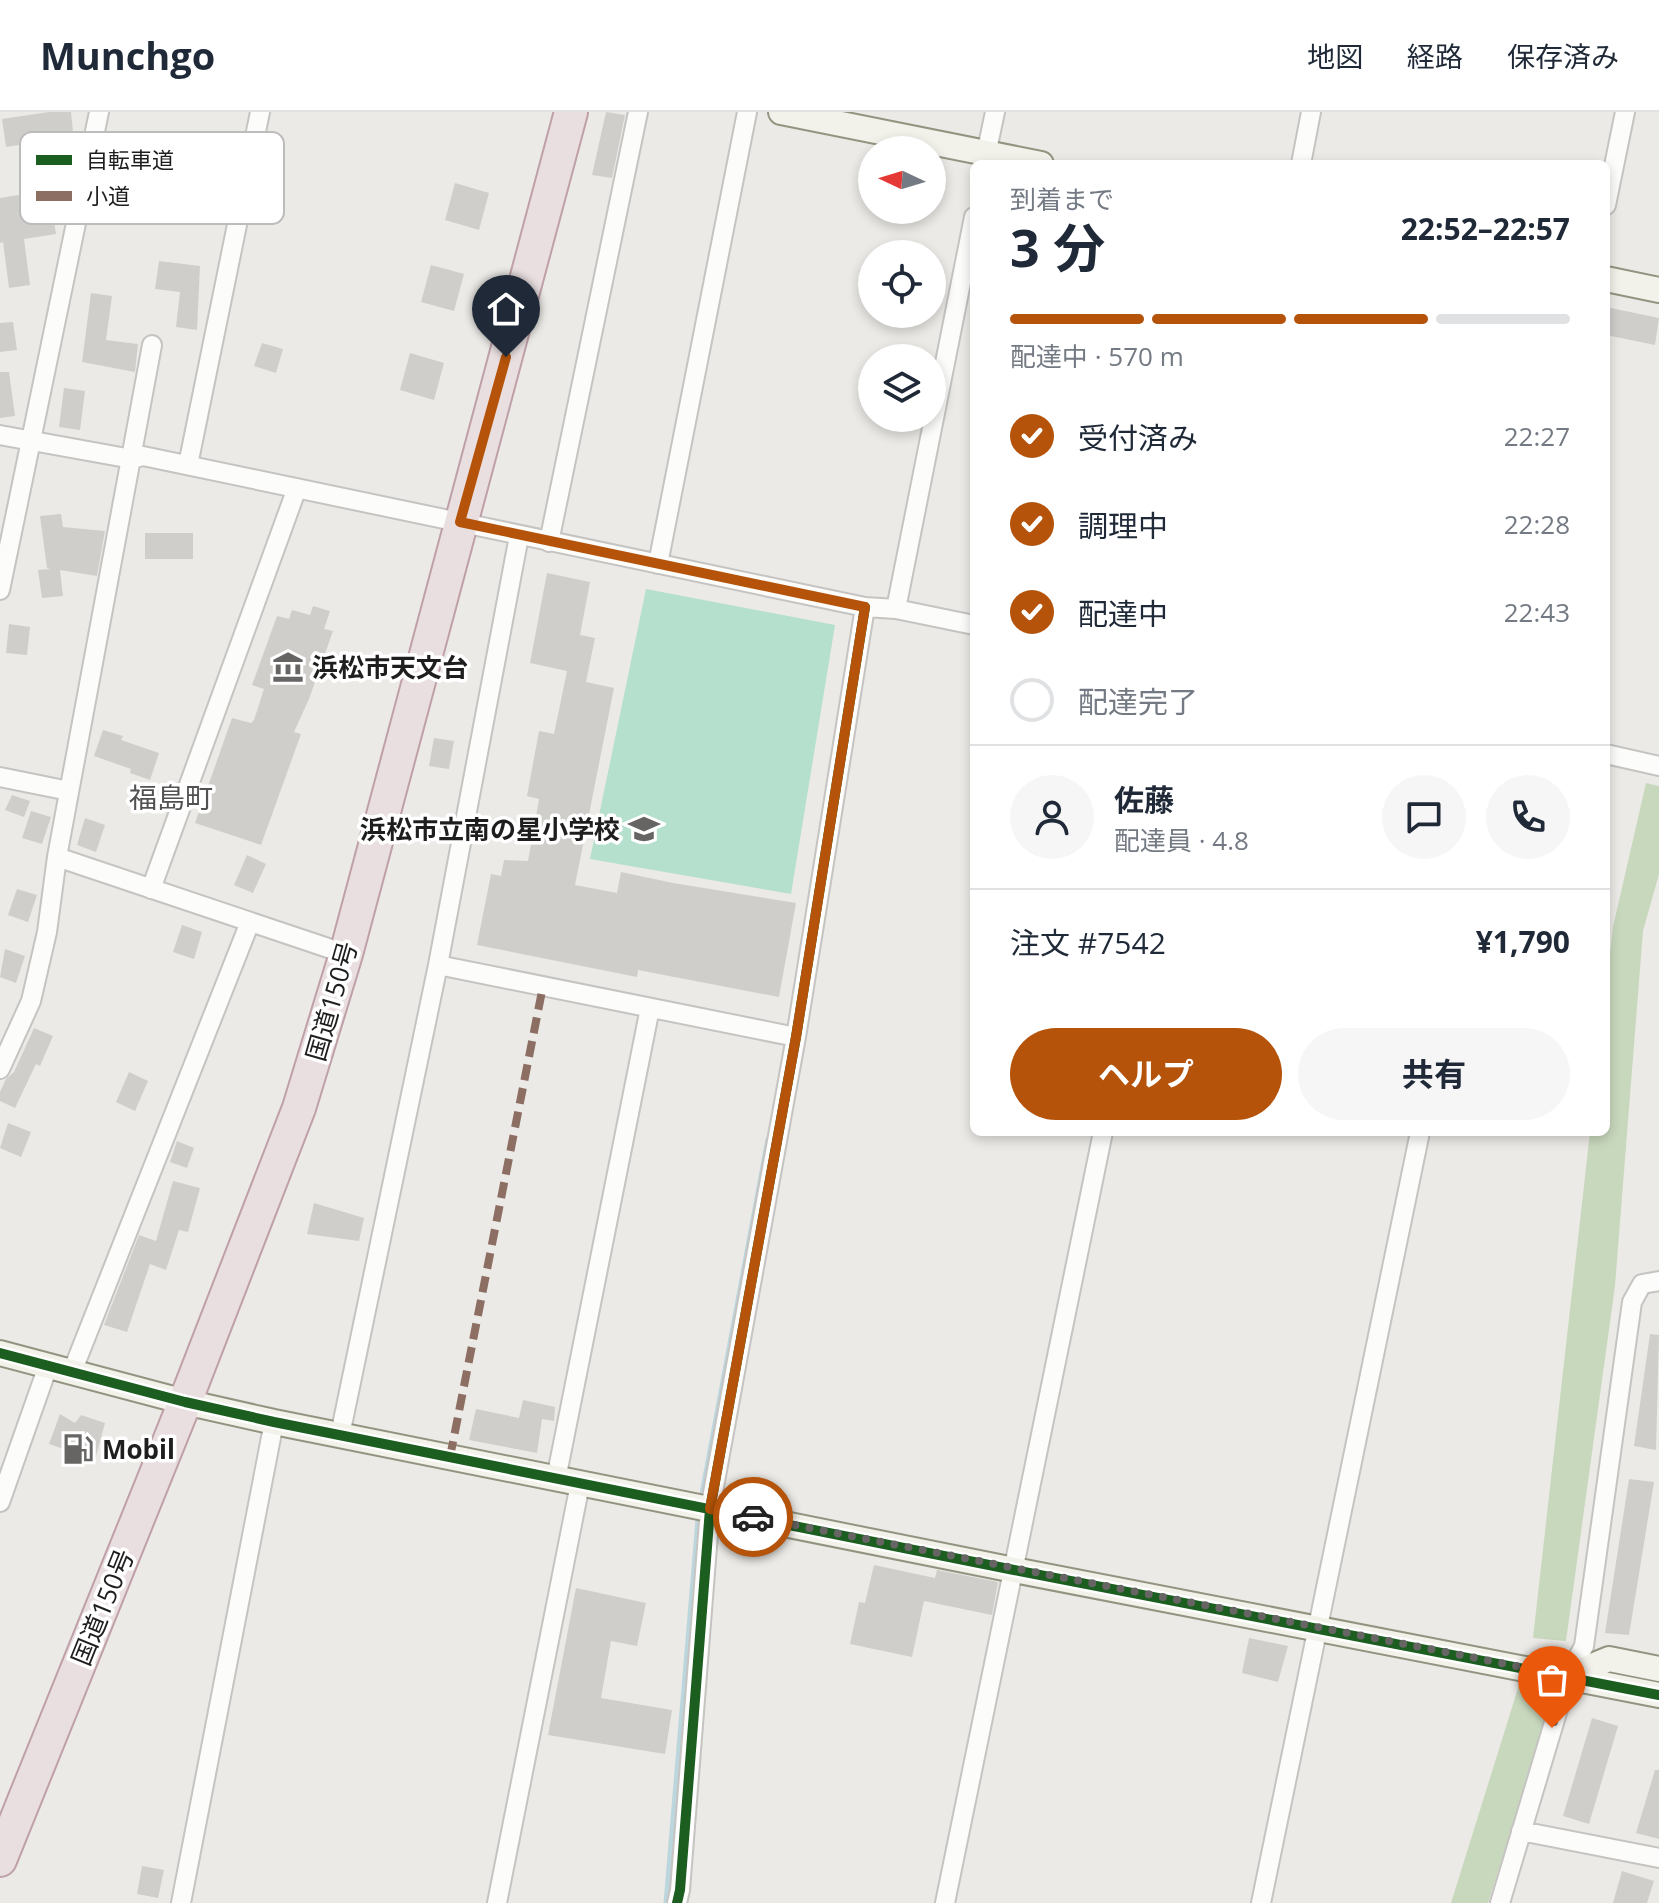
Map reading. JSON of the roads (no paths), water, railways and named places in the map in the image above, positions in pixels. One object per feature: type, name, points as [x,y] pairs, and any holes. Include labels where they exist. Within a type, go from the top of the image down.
[{"type":"highway","name":"国道150号","points":[[0,1860],[185,1402],[299,1108],[346,954],[571,112]]},
{"type":"street","points":[[95,132],[99,112]]},
{"type":"street","points":[[256,132],[260,112]]},
{"type":"street","points":[[549,542],[638,112]]},
{"type":"street","points":[[658,564],[747,112]]},
{"type":"street","points":[[781,112],[986,159],[995,112]]},
{"type":"street","points":[[1302,160],[1311,112]]},
{"type":"street","points":[[1610,185],[1625,112]]},
{"type":"street","points":[[0,590],[76,224]]},
{"type":"street","points":[[188,465],[237,224]]},
{"type":"street","points":[[896,609],[970,237]]},
{"type":"street","points":[[1610,280],[1659,290]]},
{"type":"street","points":[[0,1069],[31,1001],[47,932],[57,857],[152,345]]},
{"type":"street","points":[[0,435],[132,459],[143,456],[865,607],[896,609],[970,624]]},
{"type":"street","points":[[151,889],[297,488]]},
{"type":"street","points":[[340,1435],[438,965],[519,536]]},
{"type":"street","points":[[677,1903],[710,1509],[796,1037],[865,607]]},
{"type":"street","points":[[1610,755],[1659,766]]},
{"type":"street","points":[[0,777],[69,791]]},
{"type":"street","points":[[57,857],[346,954]]},
{"type":"street","points":[[0,1502],[60,1369],[250,922]]},
{"type":"street","points":[[438,965],[796,1037]]},
{"type":"street","points":[[497,1903],[650,1008]]},
{"type":"street","points":[[945,1903],[1102,1136]]},
{"type":"street","points":[[1261,1903],[1419,1136]]},
{"type":"street","points":[[1500,1903],[1568,1676],[1584,1646],[1632,1302],[1642,1284],[1659,1281]]},
{"type":"street","points":[[0,1353],[274,1422],[1659,1695]]},
{"type":"street","points":[[181,1903],[274,1422]]},
{"type":"street","points":[[1568,1676],[1609,1659],[1659,1669]]},
{"type":"street","points":[[1521,1831],[1659,1858]]},
{"type":"waterway","points":[[702,1494],[768,1139]]},
{"type":"waterway","points":[[666,1903],[698,1520]]},
{"type":"place","name":"浜松市天文台","points":[[288,667]]},
{"type":"place","name":"浜松市立南の星小学校","points":[[644,829]]},
{"type":"place","name":"Mobil","points":[[78,1449]]},
{"type":"district","name":"福島町","points":[[171,797]]}]
